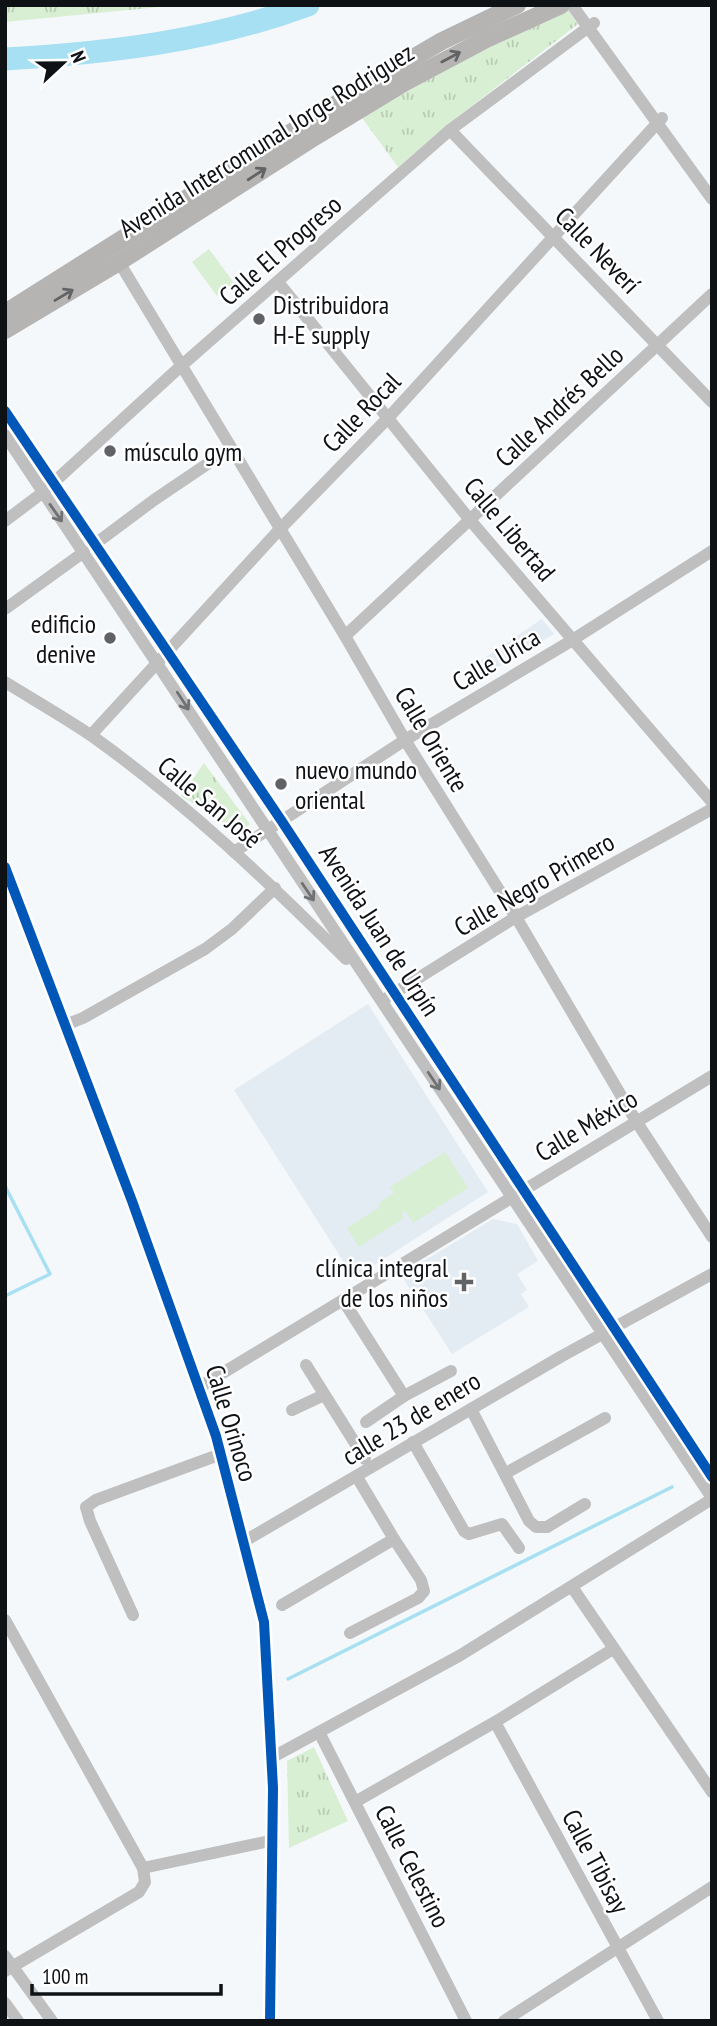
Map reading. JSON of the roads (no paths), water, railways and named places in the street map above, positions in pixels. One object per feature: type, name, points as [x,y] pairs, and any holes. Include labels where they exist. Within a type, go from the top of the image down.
[{"type":"main road","name":"Avenida Intercomunal Jorge Rodriguez","points":[[5,330],[14,311],[360,89],[442,41],[517,5]]},
{"type":"main road","name":"Avenida Intercomunal Jorge Rodriguez","points":[[14,311],[119,262],[405,82],[462,51],[561,5]]},
{"type":"main road","points":[[5,346],[14,311]]},
{"type":"street","points":[[572,5],[591,25],[712,186]]},
{"type":"street","points":[[581,5],[591,25]]},
{"type":"street","name":"Calle El Progreso","points":[[5,521],[42,493],[181,366],[450,130],[591,25]]},
{"type":"street","points":[[660,120],[712,200]]},
{"type":"street","name":"Calle Rocal","points":[[91,735],[279,530],[389,417],[660,120]]},
{"type":"street","name":"Calle Neverí","points":[[450,130],[712,402]]},
{"type":"street","name":"Calle Oriente","points":[[119,262],[405,740],[516,917],[636,1121],[712,1237]]},
{"type":"street","name":"Calle Libertad","points":[[278,282],[470,520],[712,802]]},
{"type":"street","name":"Calle Andrés Bello","points":[[345,636],[712,294]]},
{"type":"street","name":"Avenida Juan de Urpín","points":[[5,411],[281,820],[394,993],[602,1334],[712,1499]]},
{"type":"street","name":"Avenida Juan de Urpín","points":[[5,435],[381,1002],[614,1327],[712,1477]]},
{"type":"street","points":[[95,544],[231,448]]},
{"type":"street","name":"Calle Urica","points":[[234,852],[405,740],[712,551]]},
{"type":"street","points":[[5,609],[84,552]]},
{"type":"street","name":"Calle San José","points":[[5,682],[91,735],[135,769],[275,888],[366,979]]},
{"type":"street","name":"Calle Negro Primero","points":[[381,1002],[516,917],[712,809]]},
{"type":"street","name":"Calle Orinoco","points":[[5,867],[132,1201],[198,1388],[220,1454],[264,1622],[274,1840],[270,2021]]},
{"type":"street","points":[[65,1025],[83,1018],[205,949],[232,929],[275,888]]},
{"type":"street","name":"Calle México","points":[[198,1388],[712,1076]]},
{"type":"street","points":[[602,1334],[712,1274]]},
{"type":"street","points":[[344,1300],[404,1396]]},
{"type":"street","name":"calle 23 de enero","points":[[243,1542],[602,1334]]},
{"type":"street","points":[[306,1365],[365,1459]]},
{"type":"street","points":[[366,1422],[404,1396],[451,1371]]},
{"type":"street","points":[[292,1410],[324,1395]]},
{"type":"street","points":[[471,1409],[529,1521],[536,1527],[547,1527],[585,1504]]},
{"type":"street","points":[[506,1473],[605,1418]]},
{"type":"street","points":[[413,1442],[464,1531],[469,1534],[502,1524],[519,1548]]},
{"type":"street","points":[[133,1615],[86,1507],[96,1500],[220,1454]]},
{"type":"street","points":[[350,1633],[418,1598],[424,1591],[421,1580],[357,1477]]},
{"type":"street","points":[[271,1758],[459,1656],[712,1499]]},
{"type":"street","points":[[282,1605],[394,1539]]},
{"type":"street","points":[[572,1587],[712,1792]]},
{"type":"street","points":[[5,1620],[143,1868],[145,1882],[139,1892],[8,1964],[52,2021]]},
{"type":"street","points":[[355,1802],[495,1722],[613,1650]]},
{"type":"street","name":"Calle Tibisay","points":[[495,1722],[658,2021]]},
{"type":"street","name":"Calle Celestino","points":[[319,1732],[466,2021]]},
{"type":"street","points":[[143,1868],[274,1840]]},
{"type":"street","points":[[504,2021],[712,1887]]},
{"type":"street","points":[[5,2003],[18,2021]]},
{"type":"waterway","points":[[5,59],[159,43],[234,28],[308,5]]},
{"type":"waterway","points":[[5,1186],[50,1274],[5,1296]]},
{"type":"waterway","points":[[288,1679],[672,1487]]},
{"type":"place","name":"Distribuidora H-E supply","points":[[259,319]]},
{"type":"place","name":"músculo gym","points":[[110,451]]},
{"type":"place","name":"edificio denive","points":[[110,638]]},
{"type":"place","name":"nuevo mundo oriental","points":[[281,784]]},
{"type":"place","name":"clínica integral de los niños","points":[[464,1282]]}]
